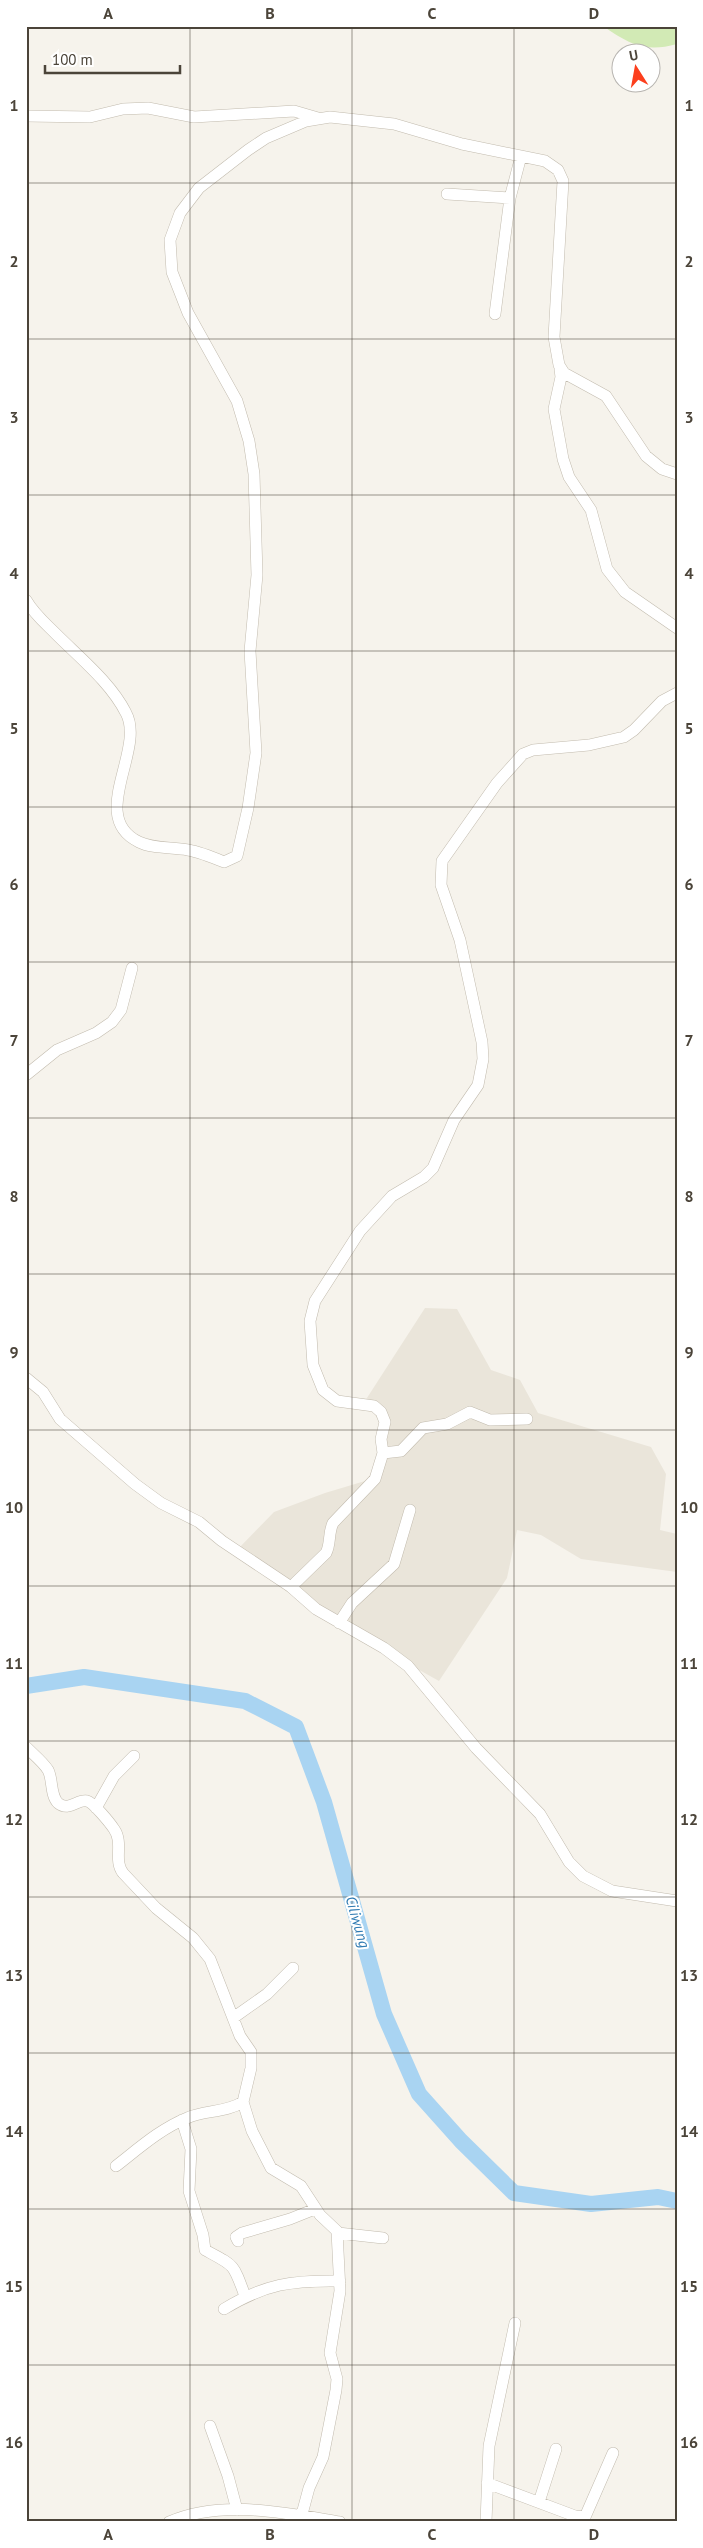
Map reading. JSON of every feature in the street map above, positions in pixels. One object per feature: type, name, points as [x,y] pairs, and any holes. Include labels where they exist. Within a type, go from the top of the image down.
[{"type":"street","points":[[26,116],[90,117],[134,108],[157,109],[194,117],[294,111],[316,119],[330,117],[388,123],[462,144],[545,161],[558,170],[563,181],[554,337],[560,369],[554,409],[564,466],[591,510],[607,569],[625,592],[677,628]]},
{"type":"street","points":[[26,600],[36,615],[106,686],[127,714],[131,726],[131,738],[129,753],[120,778],[118,799],[120,819],[124,829],[133,838],[145,844],[189,850],[224,862],[237,856],[248,808],[256,753],[250,651],[257,576],[253,463],[246,426],[237,401],[179,294],[170,262],[170,240],[180,213],[192,195],[248,150],[273,134],[306,121],[330,117]]},
{"type":"street","points":[[495,314],[510,198],[521,156]]},
{"type":"street","points":[[447,194],[510,198]]},
{"type":"street","points":[[560,369],[606,396],[646,456],[662,468],[677,474]]},
{"type":"street","points":[[291,1587],[326,1553],[329,1547],[329,1530],[333,1523],[375,1479],[383,1453],[381,1439],[385,1422],[378,1408],[370,1404],[337,1401],[323,1390],[313,1365],[310,1321],[315,1301],[360,1231],[392,1196],[424,1177],[433,1168],[454,1120],[478,1085],[483,1059],[482,1042],[460,940],[440,884],[442,860],[498,783],[523,754],[533,750],[589,745],[624,737],[634,730],[662,701],[677,693]]},
{"type":"street","points":[[26,1074],[57,1050],[96,1034],[112,1022],[121,1010],[132,968]]},
{"type":"street","points":[[26,1378],[43,1392],[56,1415],[121,1474],[161,1503],[199,1522],[222,1541],[291,1587],[305,1601],[338,1623],[384,1648],[413,1670],[476,1748],[540,1814],[566,1857],[583,1876],[612,1891],[677,1901]]},
{"type":"street","points":[[383,1453],[401,1451],[423,1428],[447,1424],[470,1412],[490,1420],[527,1419]]},
{"type":"street","points":[[338,1623],[357,1598],[394,1564],[410,1510]]},
{"type":"street","points":[[26,1747],[49,1772],[55,1799],[59,1804],[70,1806],[86,1801],[109,1821],[118,1837],[120,1870],[156,1908],[203,1948],[216,1970],[233,2018],[252,2057],[243,2102],[252,2131],[274,2172],[301,2186],[315,2209],[336,2228],[338,2233],[340,2281],[330,2353],[337,2379],[334,2406],[323,2457],[309,2488],[302,2514]]},
{"type":"street","points":[[96,1808],[114,1776],[134,1756]]},
{"type":"street","points":[[233,2018],[267,1994],[293,1968]]},
{"type":"street","points":[[116,2166],[163,2130],[182,2120],[196,2115],[226,2110],[243,2102]]},
{"type":"street","points":[[182,2120],[191,2149],[189,2191],[203,2235],[203,2245],[205,2250],[229,2262],[238,2276],[245,2296]]},
{"type":"street","points":[[238,2241],[236,2237],[242,2233],[290,2219],[315,2209]]},
{"type":"street","points":[[338,2233],[383,2238]]},
{"type":"street","points":[[224,2309],[259,2289],[307,2281],[340,2281]]},
{"type":"street","points":[[486,2522],[490,2436],[515,2323]]},
{"type":"street","points":[[210,2426],[228,2476],[237,2510]]},
{"type":"street","points":[[539,2502],[556,2449]]},
{"type":"street","points":[[487,2484],[575,2516],[585,2517],[613,2453]]},
{"type":"street","points":[[169,2522],[194,2512],[237,2510],[302,2514],[340,2522]]},
{"type":"shaded area","points":[[425,1308],[457,1309],[491,1370],[520,1380],[538,1413],[651,1447],[666,1474],[660,1530],[677,1534],[677,1572],[581,1559],[541,1535],[517,1530],[507,1578],[439,1681],[335,1623],[286,1591],[238,1549],[274,1512],[325,1493],[375,1478],[383,1426],[365,1401]]},
{"type":"green space","points":[[603,26],[677,26],[677,44],[666,47],[660,48],[660,42],[629,42]]},
{"type":"waterway","name":"Ciliwung","points":[[26,1686],[84,1677],[245,1701],[296,1727],[324,1802],[384,2014],[419,2094],[461,2141],[514,2193],[591,2204],[658,2197],[677,2201]]}]
